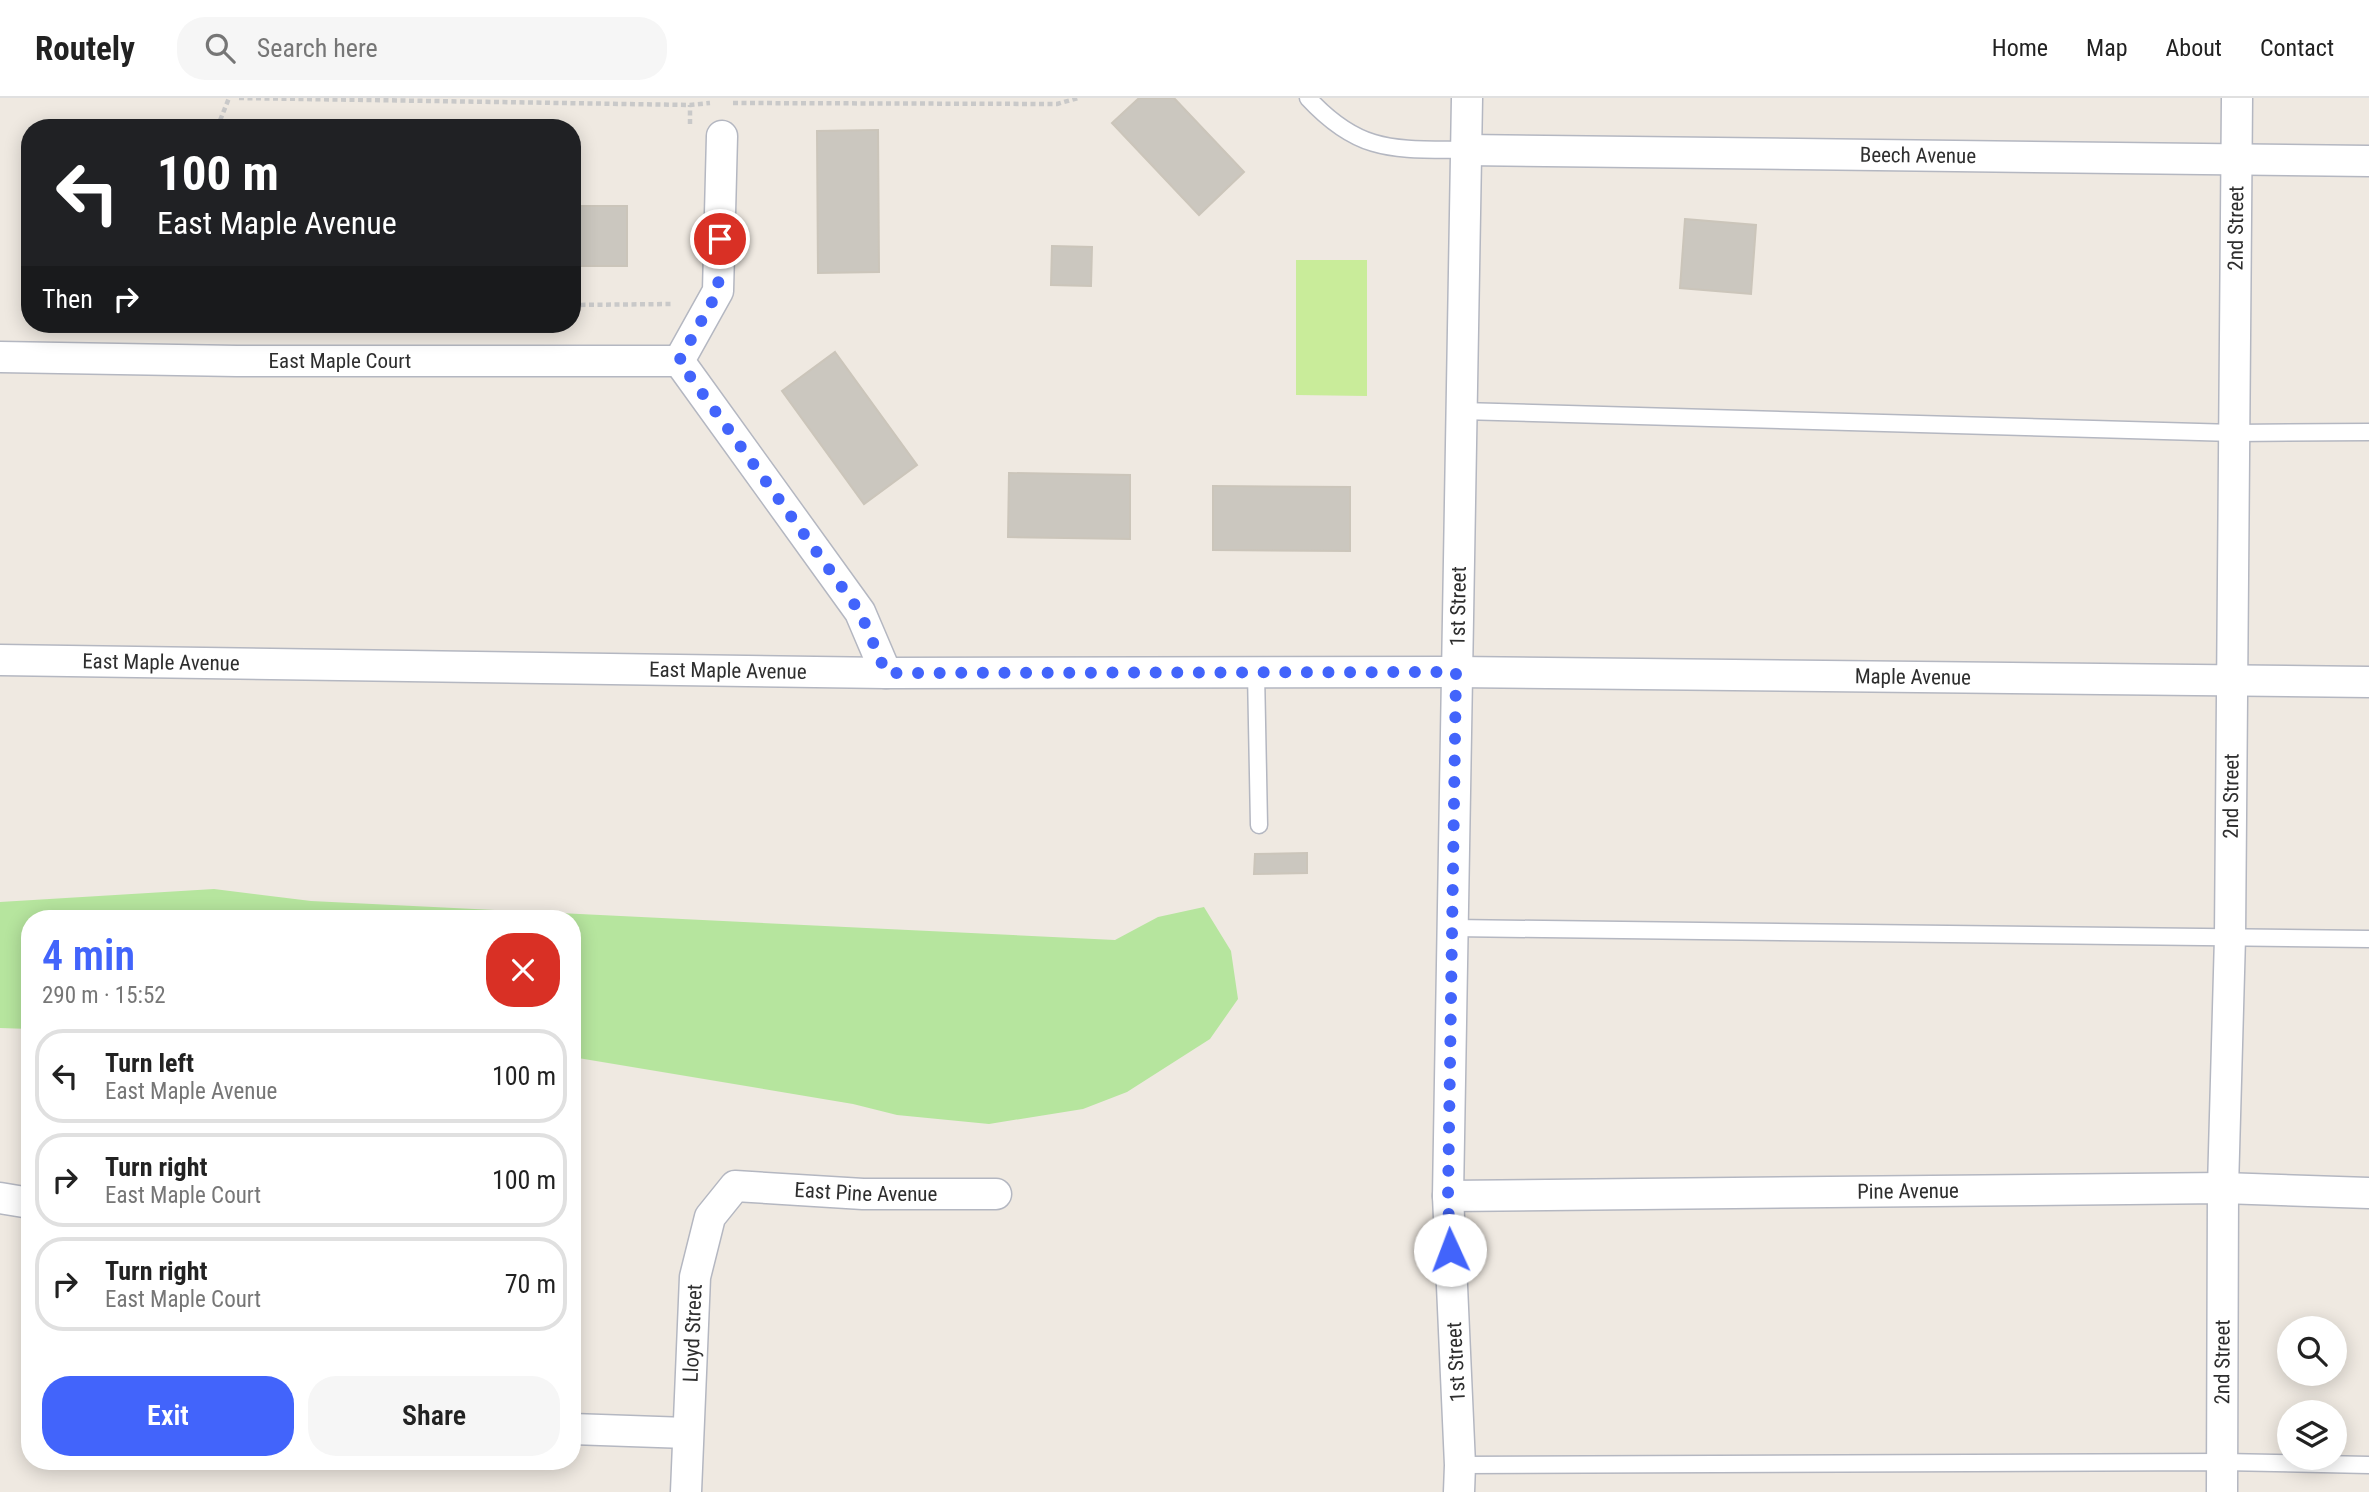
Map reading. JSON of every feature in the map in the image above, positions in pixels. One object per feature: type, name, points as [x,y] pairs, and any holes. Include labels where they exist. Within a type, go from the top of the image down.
[{"type":"street","name":"1st Street","points":[[1460,1479],[1448,1196],[1467,98]]},
{"type":"street","name":"2nd Street","points":[[2222,1492],[2222,1188],[2230,937],[2237,98]]},
{"type":"street","points":[[722,136],[718,291],[679,361],[860,612],[886,673]]},
{"type":"street","name":"Beech Avenue","points":[[1466,150],[2369,161]]},
{"type":"street","name":"East Maple Court","points":[[0,357],[237,361],[679,361]]},
{"type":"street","name":"East Maple Avenue","points":[[0,660],[886,673],[1456,672]]},
{"type":"street","name":"Maple Avenue","points":[[1456,672],[2369,682]]},
{"type":"street","name":"East Pine Avenue","points":[[735,1186],[863,1194],[996,1194]]},
{"type":"street","name":"Lloyd Street","points":[[686,1492],[695,1277],[710,1217],[735,1186]]},
{"type":"street","name":"Pine Avenue","points":[[1448,1196],[2222,1188],[2369,1193]]},
{"type":"street","points":[[0,1198],[21,1202]]},
{"type":"street","points":[[581,1429],[687,1433]]},
{"type":"lane","points":[[1308,98],[1345,132],[1370,143],[1395,148],[1466,150]]},
{"type":"lane","points":[[1461,411],[2234,433],[2369,432]]},
{"type":"lane","points":[[1256,672],[1259,825]]},
{"type":"lane","points":[[1452,928],[2369,939]]},
{"type":"lane","points":[[1460,1479],[2223,1462],[2369,1465]]},
{"type":"path","points":[[221,119],[229,98]]},
{"type":"path","points":[[239,98],[690,105],[708,101],[1057,104],[1078,98]]},
{"type":"path","points":[[690,105],[690,131]]},
{"type":"path","points":[[581,305],[678,303]]},
{"type":"green space","points":[[1296,260],[1367,260],[1367,396],[1296,395]]},
{"type":"green space","points":[[214,889],[311,901],[497,910],[21,910],[21,1029],[0,1028],[0,902]]},
{"type":"green space","points":[[1204,907],[1231,951],[1238,999],[1210,1039],[1127,1092],[1083,1109],[989,1124],[897,1115],[853,1104],[581,1059],[581,914],[1115,940],[1158,917]]},
{"type":"building","points":[[1139,98],[1174,98],[1244,172],[1199,215],[1112,123]]},
{"type":"building","points":[[878,130],[879,272],[818,273],[817,131]]},
{"type":"building","points":[[581,206],[627,206],[627,266],[581,266]]},
{"type":"building","points":[[1685,219],[1756,225],[1751,294],[1680,288]]},
{"type":"building","points":[[1052,246],[1092,247],[1091,286],[1051,285]]},
{"type":"building","points":[[835,352],[917,465],[864,504],[782,391]]},
{"type":"building","points":[[1009,473],[1130,475],[1130,539],[1008,537]]},
{"type":"building","points":[[1213,486],[1350,487],[1350,551],[1213,550]]},
{"type":"building","points":[[1307,853],[1307,873],[1254,874],[1255,854]]},
{"type":"route","points":[[720,239],[718,291],[679,361],[860,612],[886,673],[1456,672],[1448,1196],[1450,1250]]}]
